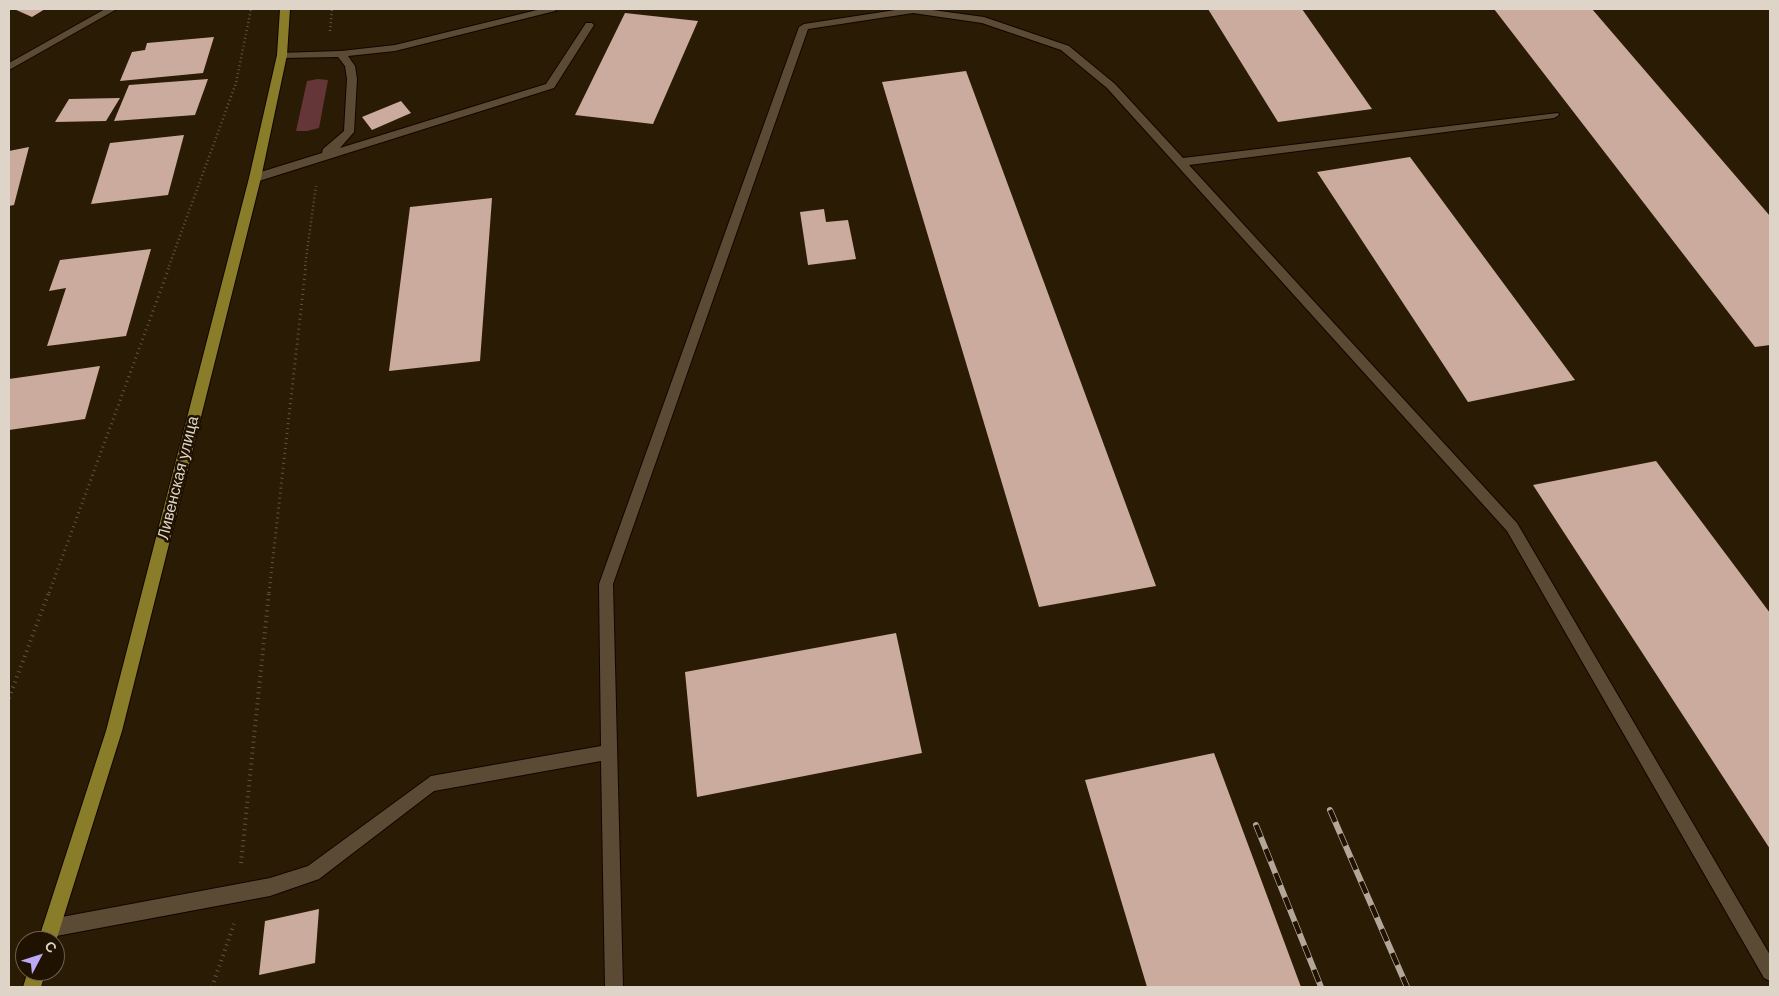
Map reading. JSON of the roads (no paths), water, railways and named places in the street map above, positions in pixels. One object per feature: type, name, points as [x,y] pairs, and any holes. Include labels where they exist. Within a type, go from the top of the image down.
[{"type":"main road","name":"Ливенская улица","points":[[50,931],[114,731],[255,178],[282,55],[285,9]]},
{"type":"street","points":[[9,67],[112,9]]},
{"type":"street","points":[[282,55],[341,54],[394,48],[552,9]]},
{"type":"street","points":[[614,987],[606,584],[804,27],[913,10],[984,20],[1065,48],[1110,86],[1512,527],[1770,972]]},
{"type":"street","points":[[255,178],[550,86],[589,25]]},
{"type":"street","points":[[319,158],[338,144],[349,132],[352,79],[350,66],[341,54]]},
{"type":"street","points":[[1179,162],[1554,115]]},
{"type":"street","points":[[65,932],[270,888],[313,873],[431,784],[609,752]]},
{"type":"railway","points":[[1330,810],[1407,987]]},
{"type":"railway","points":[[1256,825],[1321,987]]}]
